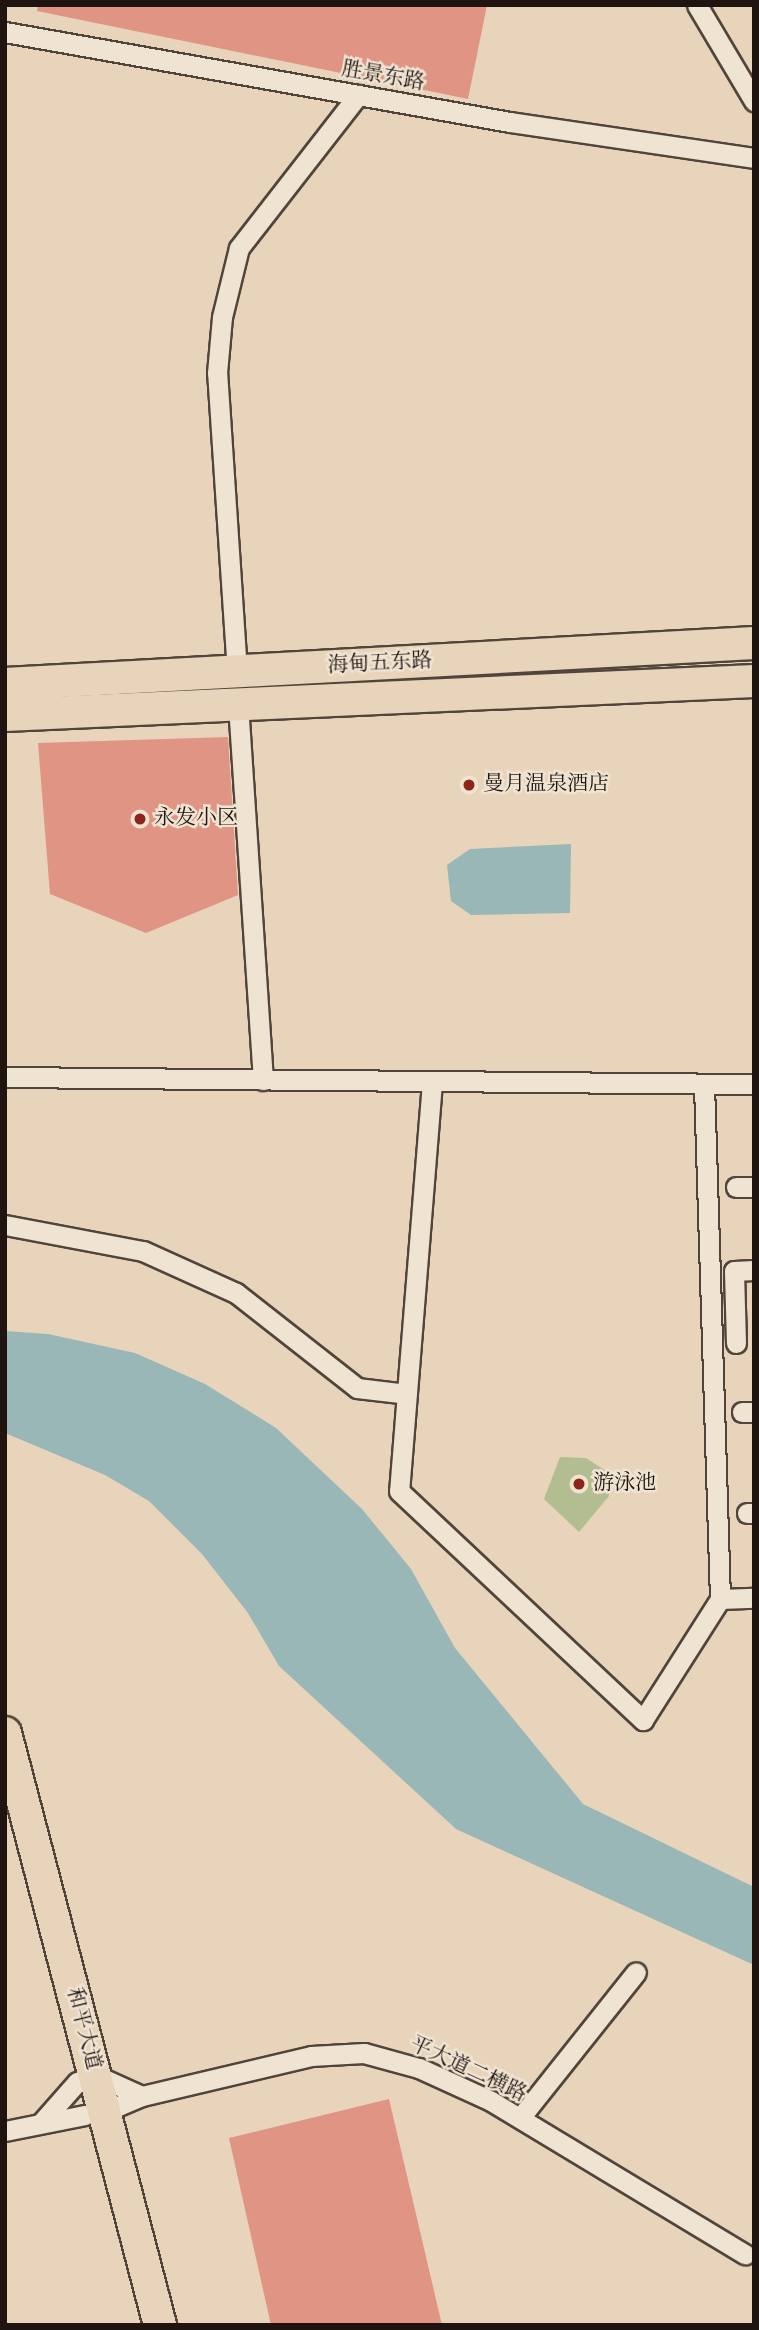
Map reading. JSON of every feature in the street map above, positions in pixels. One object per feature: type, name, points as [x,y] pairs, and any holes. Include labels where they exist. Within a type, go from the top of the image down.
[{"type":"main road","name":"海甸五东路","points":[[5,684],[754,643]]},
{"type":"main road","name":"海甸五东路","points":[[5,715],[754,681]]},
{"type":"main road","name":"和平大道","points":[[5,1733],[95,2114],[141,2325]]},
{"type":"main road","name":"和平大道","points":[[5,1810],[86,2079]]},
{"type":"main road","name":"和平大道","points":[[95,2114],[160,2325]]},
{"type":"street","points":[[697,5],[754,101]]},
{"type":"street","name":"胜景东路","points":[[5,32],[358,95],[754,158]]},
{"type":"street","points":[[237,672],[217,373],[222,317],[239,248],[358,95]]},
{"type":"street","points":[[238,704],[263,1080]]},
{"type":"street","points":[[5,1077],[99,1080],[754,1084]]},
{"type":"street","points":[[432,1082],[399,1491],[643,1720],[720,1599],[704,1084]]},
{"type":"street","points":[[5,1225],[143,1251],[236,1293],[357,1388],[407,1394]]},
{"type":"street","points":[[736,1343],[734,1271],[754,1270]]},
{"type":"street","points":[[720,1599],[754,1598]]},
{"type":"street","points":[[520,2118],[636,1972]]},
{"type":"street","name":"平大道二横路","points":[[5,2131],[95,2114],[142,2096],[311,2056],[365,2053],[419,2068],[520,2118],[745,2254]]},
{"type":"street","points":[[41,2123],[86,2079],[142,2096]]},
{"type":"green space","name":"游泳池","points":[[560,1457],[586,1458],[606,1471],[609,1496],[579,1532],[544,1499]]},
{"type":"water","points":[[571,844],[570,913],[471,915],[451,901],[447,865],[470,849]]},
{"type":"water","points":[[5,1331],[48,1334],[135,1353],[205,1384],[276,1428],[362,1509],[411,1569],[455,1648],[583,1804],[754,1887],[754,1965],[456,1829],[279,1666],[248,1613],[202,1554],[149,1501],[105,1475],[5,1433]]},
{"type":"building","points":[[38,5],[487,5],[468,99],[37,11]]},
{"type":"building","name":"永发小区","points":[[228,737],[238,895],[146,933],[50,894],[38,743]]},
{"type":"building","points":[[389,2099],[442,2325],[271,2325],[229,2138]]},
{"type":"place","name":"曼月温泉酒店","points":[[469,785]]},
{"type":"place","name":"永发小区","points":[[140,819]]},
{"type":"place","name":"游泳池","points":[[579,1484]]}]
